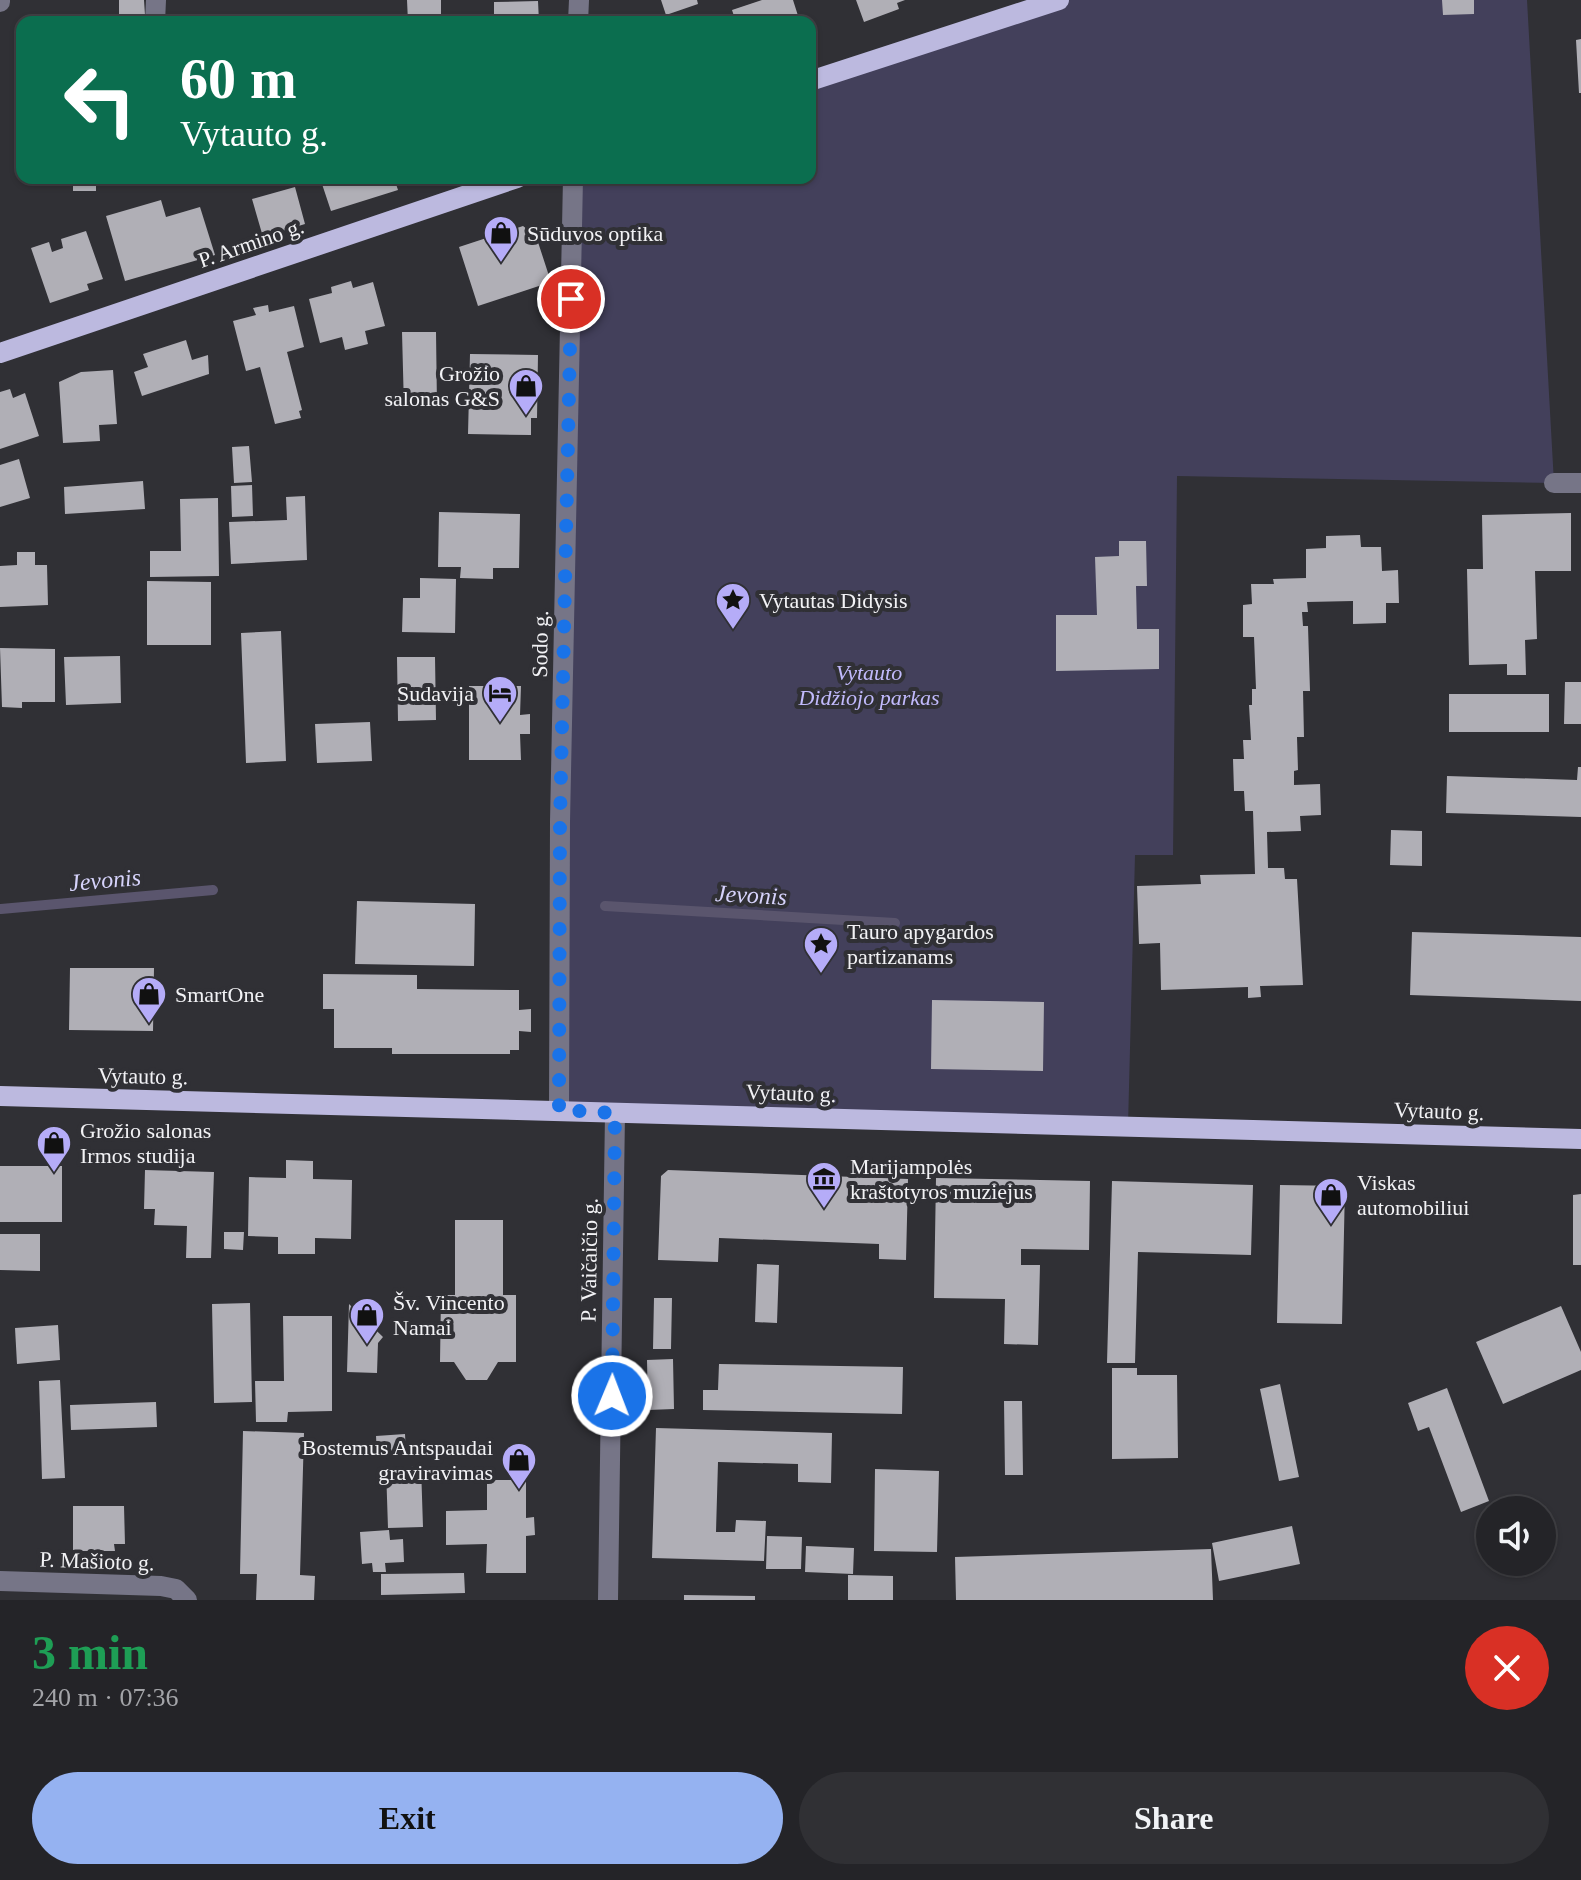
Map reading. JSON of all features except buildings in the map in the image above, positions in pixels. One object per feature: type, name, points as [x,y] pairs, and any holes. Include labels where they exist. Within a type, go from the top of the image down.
[{"type":"main road","points":[[816,79],[1059,0]]},
{"type":"main road","name":"P. Armino g.","points":[[0,353],[499,184]]},
{"type":"main road","name":"Vytauto g.","points":[[0,1096],[1581,1139]]},
{"type":"street","name":"Sodo g.","points":[[559,1110],[560,822],[573,184]]},
{"type":"street","points":[[1554,483],[1581,483]]},
{"type":"street","name":"P. Vaičaičio g.","points":[[608,1600],[615,1113]]},
{"type":"street","name":"P. Mašioto g.","points":[[0,1581],[161,1586],[176,1589],[187,1600]]},
{"type":"green space","name":"Vytauto Didžiojo parkas","points":[[1059,0],[1527,0],[1554,483],[1177,476],[1173,855],[1135,855],[1128,1126],[559,1110],[573,184],[816,184],[816,79]]},
{"type":"waterway","name":"Jevonis","points":[[1,909],[213,890]]},
{"type":"waterway","name":"Jevonis","points":[[605,906],[895,923]]},
{"type":"place","name":"Sūduvos optika","points":[[501,264]]},
{"type":"place","name":"Grožio salonas G&S","points":[[526,417]]},
{"type":"place","name":"Vytautas Didysis","points":[[733,631]]},
{"type":"place","name":"Sudavija","points":[[500,724]]},
{"type":"place","name":"Tauro apygardos partizanams","points":[[821,975]]},
{"type":"place","name":"SmartOne","points":[[149,1025]]},
{"type":"place","name":"Grožio salonas Irmos studija","points":[[54,1174]]},
{"type":"place","name":"Marijampolės kraštotyros muziejus","points":[[824,1210]]},
{"type":"place","name":"Viskas automobiliui","points":[[1331,1226]]},
{"type":"place","name":"Šv. Vincento Namai","points":[[367,1346]]},
{"type":"place","name":"Bostemus Antspaudai graviravimas","points":[[519,1491]]},
{"type":"route","points":[[571,299],[560,822],[559,1110],[615,1113],[612,1396]]}]
